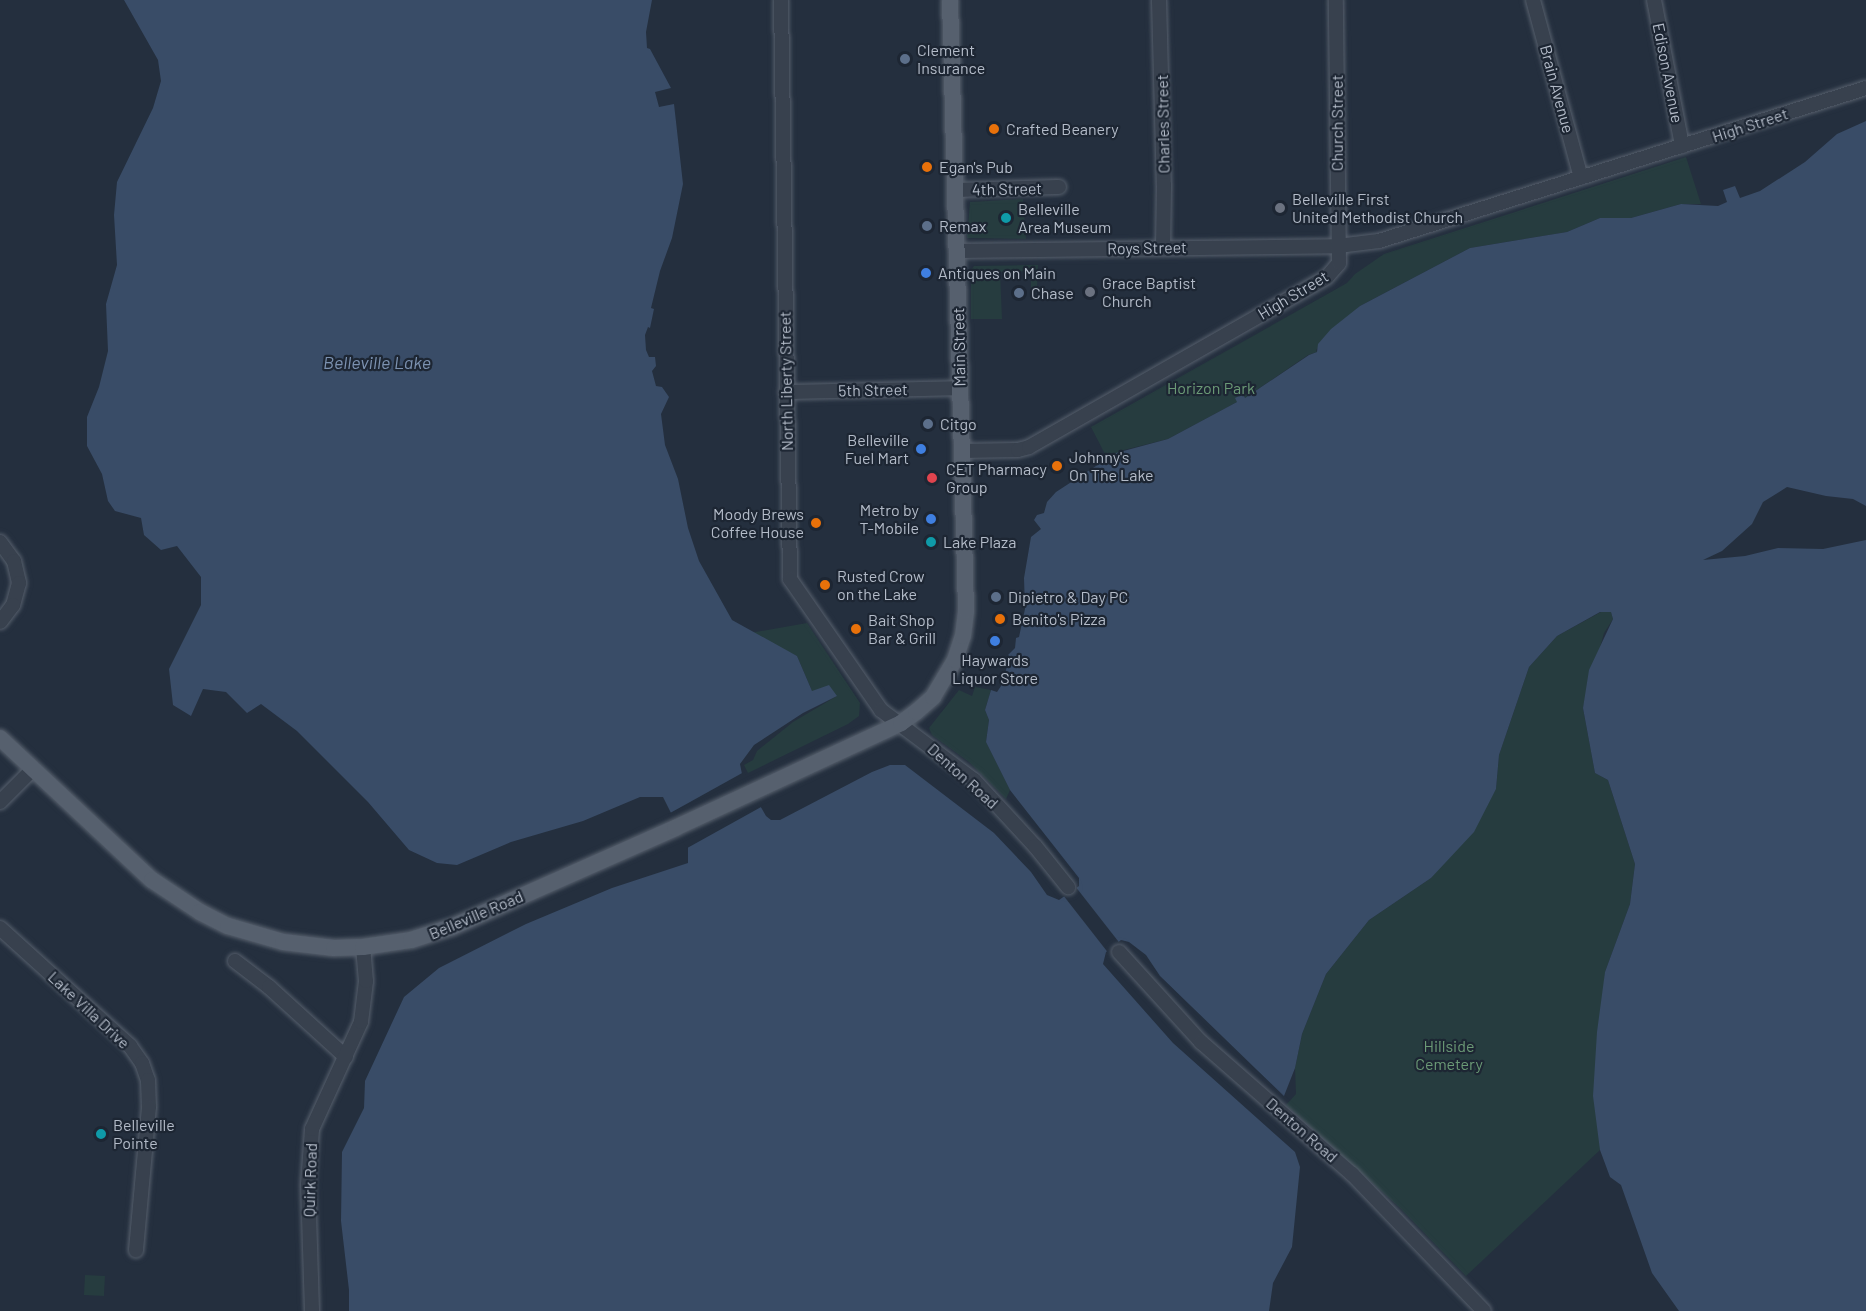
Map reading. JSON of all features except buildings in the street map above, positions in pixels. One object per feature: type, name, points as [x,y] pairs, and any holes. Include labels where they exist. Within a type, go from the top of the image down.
[{"type":"main road","name":"Main Street","points":[[939,689],[955,660],[965,623],[950,0]]},
{"type":"main road","name":"Belleville Road","points":[[0,738],[152,880],[200,912],[228,926],[284,942],[334,948],[363,947],[411,940],[452,927],[675,828],[901,723],[926,705],[939,689]]},
{"type":"street","name":"North Liberty Street","points":[[781,0],[790,579],[881,710],[901,723]]},
{"type":"street","name":"Charles Street","points":[[1159,0],[1164,185],[1163,248]]},
{"type":"street","name":"Church Street","points":[[1336,0],[1338,246]]},
{"type":"street","name":"Brain Avenue","points":[[1533,0],[1581,178]]},
{"type":"street","name":"Edison Avenue","points":[[1654,0],[1682,146]]},
{"type":"street","name":"High Street","points":[[961,451],[1018,450],[1029,447],[1327,277],[1339,263],[1338,246],[1379,241],[1412,233],[1866,88]]},
{"type":"street","name":"4th Street","points":[[955,190],[1059,188]]},
{"type":"street","name":"Roys Street","points":[[956,251],[1338,246]]},
{"type":"street","name":"5th Street","points":[[786,392],[959,388]]},
{"type":"street","points":[[0,542],[14,561],[19,583],[13,606],[0,622]]},
{"type":"street","name":"Denton Road","points":[[901,723],[974,780],[1035,846],[1068,887]]},
{"type":"street","points":[[0,802],[33,769]]},
{"type":"street","name":"Lake Villa Drive","points":[[0,928],[130,1046],[142,1063],[148,1080],[149,1107],[136,1251]]},
{"type":"street","name":"Quirk Road","points":[[312,1311],[308,1185],[312,1129],[361,1022],[365,1002],[363,947]]},
{"type":"street","name":"Denton Road","points":[[1119,952],[1193,1034],[1352,1174],[1484,1311]]},
{"type":"street","points":[[235,961],[269,987],[346,1057]]},
{"type":"green space","name":"Horizon Park","points":[[1686,157],[1701,204],[1681,204],[1631,218],[1600,218],[1567,232],[1470,248],[1360,306],[1316,350],[1317,352],[1308,355],[1245,398],[1243,394],[1237,402],[1168,439],[1124,450],[1107,458],[1091,427],[1347,283],[1355,274],[1384,254]]},
{"type":"green space","points":[[1023,199],[1026,239],[967,238],[970,202]]},
{"type":"green space","points":[[1038,265],[1037,288],[1031,289],[1031,271],[1000,272],[1002,319],[971,319],[971,270],[974,266]]},
{"type":"green space","name":"Hillside Cemetery","points":[[1601,612],[1611,612],[1613,619],[1604,633],[1583,708],[1595,773],[1608,780],[1635,864],[1630,904],[1605,972],[1600,1150],[1466,1276],[1400,1208],[1286,1105],[1296,1094],[1295,1068],[1302,1034],[1326,974],[1369,920],[1431,878],[1496,789],[1499,755],[1529,667],[1557,636]]},
{"type":"green space","points":[[807,623],[860,703],[859,716],[848,724],[748,773],[744,765],[753,760],[757,751],[793,722],[837,696],[812,691],[797,656],[750,633]]},
{"type":"green space","points":[[975,687],[991,690],[985,710],[989,720],[986,742],[1010,790],[1006,799],[969,762],[932,735],[929,728],[959,690],[972,696]]},
{"type":"green space","points":[[85,1275],[105,1276],[104,1296],[84,1295]]},
{"type":"water","name":"Belleville Lake","points":[[124,0],[652,0],[646,32],[647,48],[650,49],[671,88],[655,92],[659,107],[674,104],[683,184],[672,238],[660,271],[651,308],[654,309],[650,328],[648,327],[645,335],[649,357],[655,357],[656,366],[652,371],[656,386],[662,387],[669,397],[661,414],[665,445],[678,479],[688,528],[699,561],[732,620],[797,656],[812,691],[829,685],[837,696],[803,713],[754,745],[740,764],[742,774],[766,816],[771,820],[780,820],[872,772],[890,765],[905,765],[994,833],[1031,872],[1047,895],[1059,900],[1079,886],[1079,878],[1010,790],[986,742],[989,720],[985,710],[991,690],[997,692],[1001,686],[1010,657],[1008,655],[1015,648],[1016,638],[1019,637],[1025,609],[1024,578],[1031,537],[1041,529],[1034,520],[1037,515],[1044,513],[1047,502],[1056,492],[1116,453],[1168,439],[1237,402],[1235,398],[1243,394],[1245,398],[1317,352],[1318,344],[1331,329],[1360,306],[1470,248],[1567,232],[1600,218],[1631,218],[1681,204],[1718,206],[1727,202],[1723,190],[1735,186],[1740,198],[1760,191],[1805,162],[1837,134],[1866,121],[1866,506],[1853,499],[1826,496],[1787,487],[1763,502],[1752,524],[1722,551],[1703,560],[1745,556],[1778,548],[1823,549],[1866,540],[1866,1311],[1679,1311],[1652,1273],[1621,1185],[1610,1177],[1600,1150],[1593,1096],[1597,1032],[1605,972],[1630,904],[1635,864],[1608,780],[1595,773],[1583,708],[1589,670],[1613,619],[1611,612],[1600,612],[1557,636],[1529,667],[1499,755],[1496,789],[1474,832],[1431,878],[1369,920],[1326,974],[1302,1034],[1295,1068],[1284,1096],[1160,976],[1146,955],[1129,942],[1121,940],[1106,952],[1103,964],[1173,1043],[1295,1152],[1300,1167],[1292,1247],[1273,1283],[1269,1311],[349,1311],[349,1290],[341,1221],[342,1152],[364,1108],[365,1081],[404,997],[439,968],[526,924],[612,888],[688,863],[688,847],[663,797],[640,797],[583,821],[511,842],[457,865],[437,863],[409,850],[368,802],[297,731],[261,704],[247,713],[226,692],[203,689],[191,716],[173,705],[169,669],[201,605],[201,577],[177,546],[161,550],[144,535],[141,518],[115,511],[108,501],[102,474],[87,446],[87,417],[99,387],[108,351],[106,304],[117,265],[114,215],[117,182],[153,108],[161,81],[158,60]]},
{"type":"pier","points":[[744,772],[763,806],[687,848],[668,814]]},
{"type":"pier","points":[[1075,886],[1121,944],[1109,954],[1063,895]]},
{"type":"place","name":"Clement Insurance","points":[[905,59]]},
{"type":"place","name":"Crafted Beanery","points":[[994,129]]},
{"type":"place","name":"Egan's Pub","points":[[927,167]]},
{"type":"place","name":"Belleville First United Methodist Church","points":[[1280,208]]},
{"type":"place","name":"Belleville Area Museum","points":[[1006,218]]},
{"type":"place","name":"Remax","points":[[927,226]]},
{"type":"place","name":"Antiques on Main","points":[[926,273]]},
{"type":"place","name":"Grace Baptist Church","points":[[1090,292]]},
{"type":"place","name":"Chase","points":[[1019,293]]},
{"type":"place","name":"Citgo","points":[[928,424]]},
{"type":"place","name":"Belleville Fuel Mart","points":[[921,449]]},
{"type":"place","name":"Johnny's On The Lake","points":[[1057,466]]},
{"type":"place","name":"CET Pharmacy Group","points":[[932,478]]},
{"type":"place","name":"Metro by T-Mobile","points":[[931,519]]},
{"type":"place","name":"Moody Brews Coffee House","points":[[816,523]]},
{"type":"place","name":"Lake Plaza","points":[[931,542]]},
{"type":"place","name":"Rusted Crow on the Lake","points":[[825,585]]},
{"type":"place","name":"Dipietro & Day PC","points":[[996,597]]},
{"type":"place","name":"Benito's Pizza","points":[[1000,619]]},
{"type":"place","name":"Bait Shop Bar & Grill","points":[[856,629]]},
{"type":"place","name":"Haywards Liquor Store","points":[[995,641]]},
{"type":"place","name":"Belleville Pointe","points":[[101,1134]]}]
